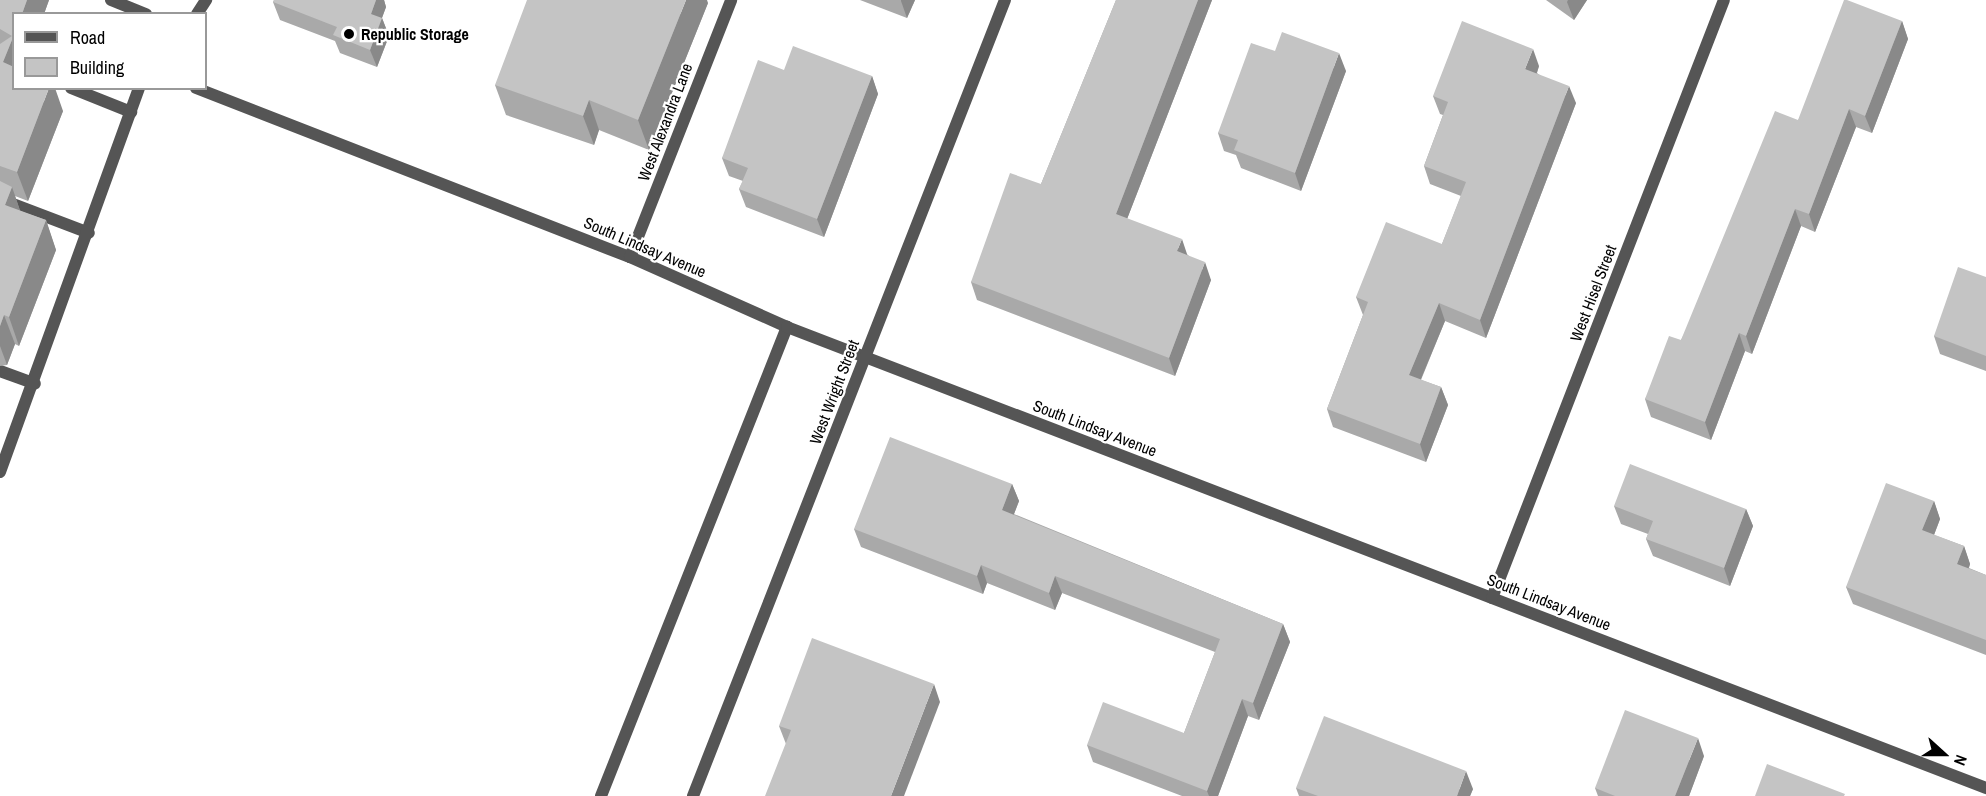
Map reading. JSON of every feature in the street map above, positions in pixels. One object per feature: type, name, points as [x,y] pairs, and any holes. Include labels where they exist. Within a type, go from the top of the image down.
[{"type":"street","points":[[111,0],[141,12]]},
{"type":"street","name":"West Alexandra Lane","points":[[630,257],[731,0]]},
{"type":"street","name":"West Wright Street","points":[[693,796],[1005,0]]},
{"type":"street","name":"West Hisel Street","points":[[1492,598],[1724,0]]},
{"type":"street","points":[[76,90],[131,112]]},
{"type":"street","points":[[0,472],[35,384],[139,90]]},
{"type":"street","name":"South Lindsay Avenue","points":[[201,90],[630,257],[787,327],[1492,598],[1979,789]]},
{"type":"street","points":[[0,199],[88,233]]},
{"type":"street","points":[[601,796],[787,327]]},
{"type":"street","points":[[0,370],[35,384]]},
{"type":"building","points":[[0,0],[27,0],[23,12],[12,12],[12,36],[0,29]]},
{"type":"building","points":[[274,0],[376,0],[371,14],[382,18],[370,50],[333,35],[337,27],[273,2]]},
{"type":"building","points":[[527,0],[686,0],[638,120],[589,100],[583,116],[495,85]]},
{"type":"building","points":[[1116,0],[1198,0],[1116,214],[1182,239],[1177,251],[1205,262],[1169,358],[971,282],[1010,173],[1041,184]]},
{"type":"building","points":[[1844,0],[1902,21],[1865,116],[1849,109],[1809,214],[1795,209],[1746,336],[1739,333],[1705,422],[1645,399],[1669,336],[1681,340],[1775,111],[1798,120]]},
{"type":"building","points":[[1462,21],[1533,49],[1525,69],[1569,86],[1480,320],[1439,303],[1409,375],[1441,387],[1420,444],[1327,409],[1368,302],[1356,297],[1386,222],[1442,244],[1466,182],[1424,166],[1448,102],[1433,96]]},
{"type":"building","points":[[1282,32],[1339,53],[1295,173],[1234,150],[1238,140],[1218,133],[1251,43],[1275,51]]},
{"type":"building","points":[[12,36],[3,62],[12,66],[12,90],[48,90],[17,172],[0,166],[0,44]]},
{"type":"building","points":[[793,46],[872,76],[817,219],[739,189],[748,168],[722,158],[758,60],[784,70]]},
{"type":"building","points":[[0,181],[12,187],[5,205],[46,220],[9,317],[4,315],[0,326]]},
{"type":"building","points":[[1958,267],[1986,277],[1986,356],[1934,336]]},
{"type":"building","points":[[890,437],[1012,484],[1002,510],[1283,624],[1253,703],[1242,699],[1207,791],[1087,745],[1103,702],[1184,733],[1220,639],[1055,576],[1049,593],[981,565],[977,576],[854,529]]},
{"type":"building","points":[[1630,464],[1746,509],[1724,568],[1646,539],[1653,521],[1614,506]]},
{"type":"building","points":[[1886,483],[1934,501],[1922,530],[1964,546],[1957,564],[1986,575],[1986,640],[1846,587]]},
{"type":"building","points":[[812,638],[934,684],[891,796],[765,796],[791,730],[779,726]]},
{"type":"building","points":[[1625,710],[1698,738],[1675,796],[1615,796],[1595,788]]},
{"type":"building","points":[[1324,716],[1466,771],[1457,796],[1318,796],[1296,788]]},
{"type":"building","points":[[1767,764],[1845,794],[1844,796],[1755,796]]},
{"type":"place","name":"Republic Storage","points":[[349,34]]}]
